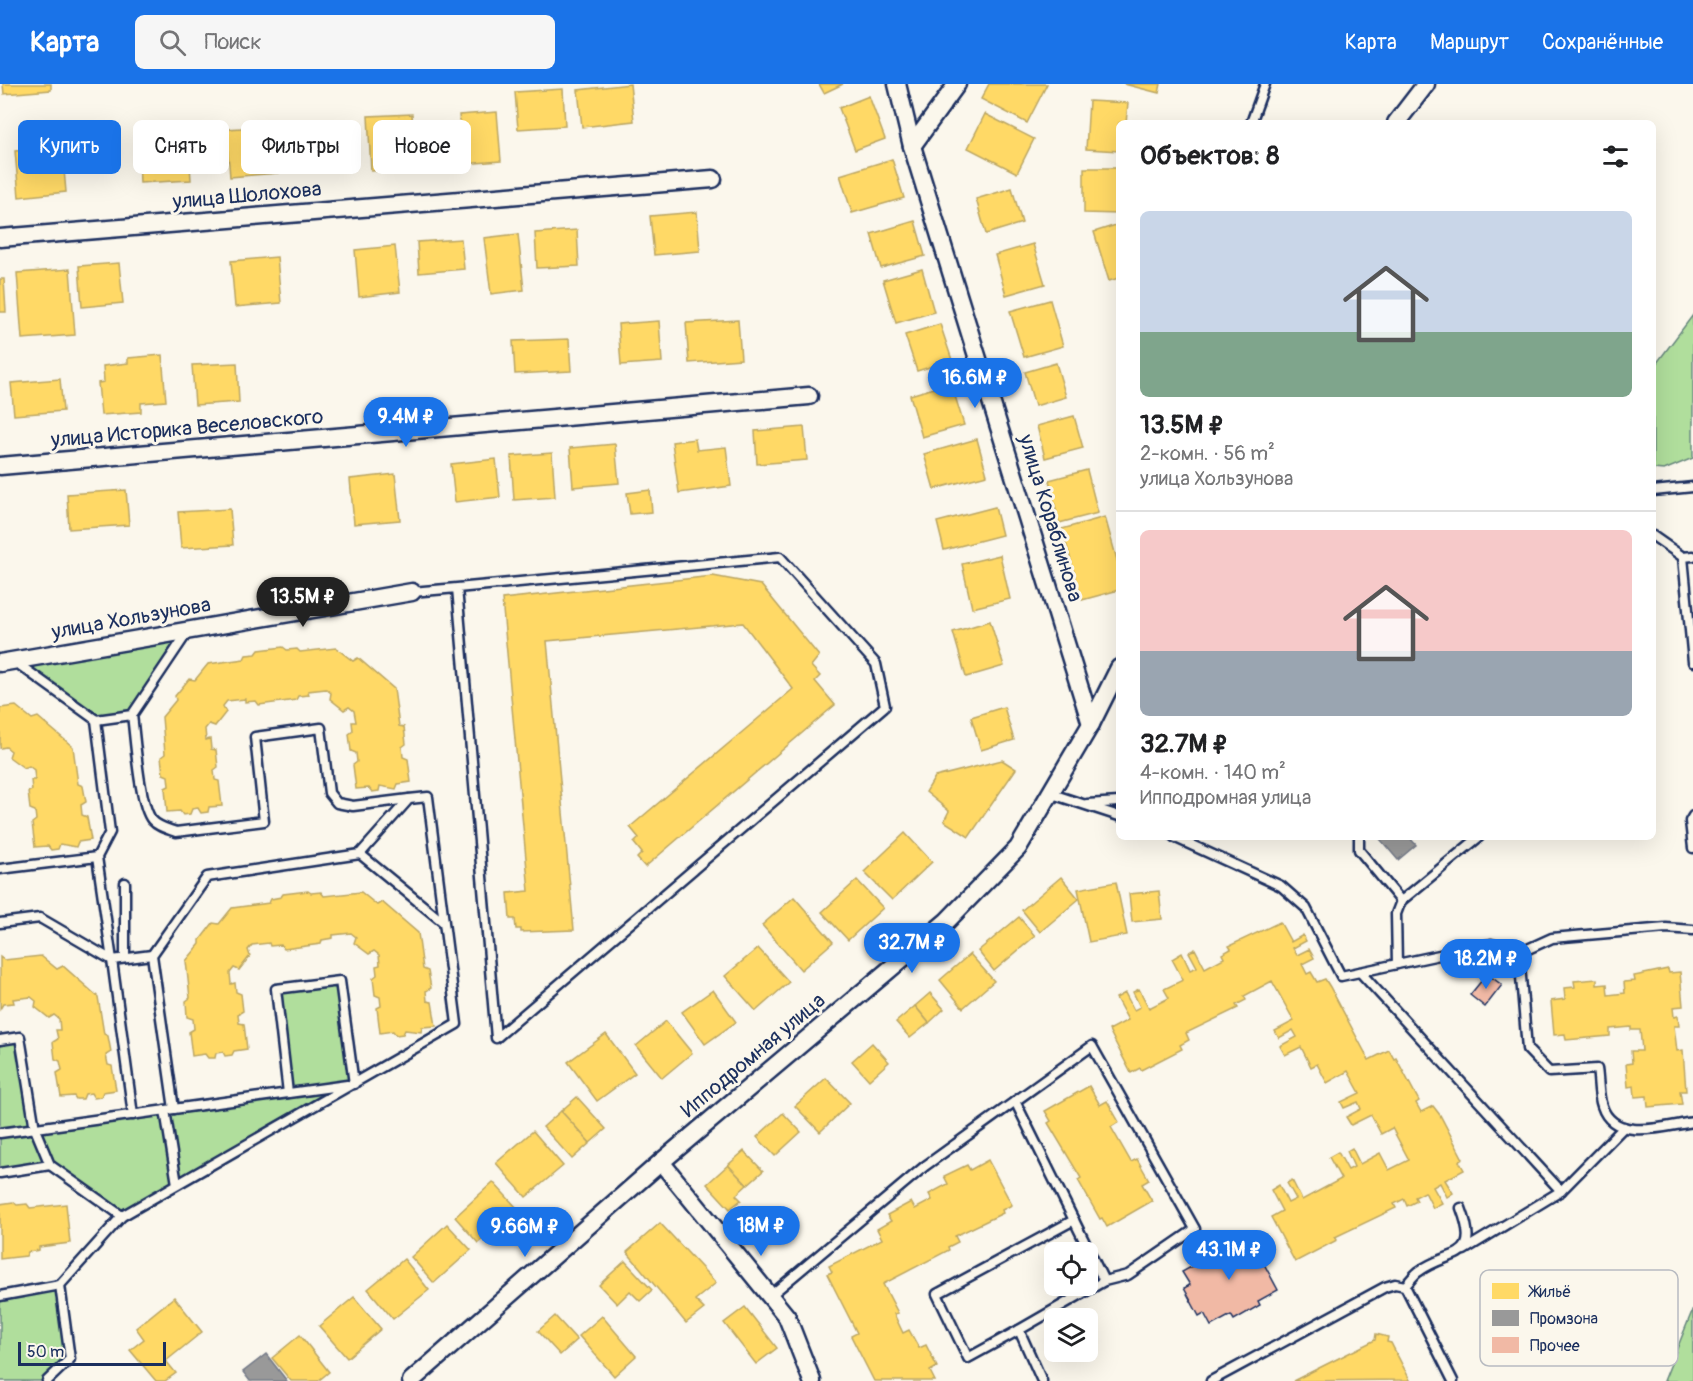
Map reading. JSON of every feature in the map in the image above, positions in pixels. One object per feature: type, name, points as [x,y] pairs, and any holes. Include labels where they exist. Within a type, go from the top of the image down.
[{"type":"street","name":"улица Кораблинова","points":[[897,84],[912,146],[1091,724]]},
{"type":"street","points":[[912,146],[957,84]]},
{"type":"street","points":[[1398,120],[1426,84]]},
{"type":"street","name":"улица Шолохова","points":[[0,238],[713,179]]},
{"type":"street","name":"улица Историка Веселовского","points":[[0,466],[809,396]]},
{"type":"street","name":"улица Хользунова","points":[[7,662],[412,592]]},
{"type":"street","name":"Ипподромная улица","points":[[411,1381],[661,1162],[947,921],[1018,848],[1052,794],[1091,724],[1112,694],[1116,679]]},
{"type":"street","points":[[661,1162],[787,1317],[812,1381]]},
{"type":"lane","points":[[1252,120],[1265,84]]},
{"type":"lane","points":[[1656,491],[1693,487]]},
{"type":"lane","points":[[1656,538],[1688,557],[1693,662]]},
{"type":"lane","points":[[412,592],[780,557],[876,664],[885,706],[496,1038],[457,588]]},
{"type":"lane","points":[[0,1296],[60,1285],[122,1216],[457,1024],[428,797],[354,806],[338,803],[329,793],[321,728],[255,737],[264,821],[177,831],[163,828],[151,819],[144,804],[132,715],[189,630]]},
{"type":"lane","points":[[7,662],[96,720],[132,715]]},
{"type":"lane","points":[[96,720],[110,832],[97,857],[133,1115]]},
{"type":"lane","points":[[1052,794],[1116,815]]},
{"type":"lane","points":[[177,1184],[152,955],[207,877],[360,854],[409,799]]},
{"type":"lane","points":[[1083,804],[1116,802]]},
{"type":"lane","points":[[1693,816],[1690,820],[1693,848]]},
{"type":"lane","points":[[1181,840],[1281,886],[1306,908],[1341,976],[1491,944],[1519,953],[1551,938],[1666,928],[1693,930]]},
{"type":"lane","points":[[1359,840],[1359,850],[1401,901]]},
{"type":"lane","points":[[1396,964],[1396,914],[1401,901],[1475,840]]},
{"type":"lane","points":[[360,854],[443,922]]},
{"type":"lane","points":[[0,869],[97,857]]},
{"type":"lane","points":[[125,883],[125,958]]},
{"type":"lane","points":[[0,923],[40,918],[112,960],[152,955]]},
{"type":"lane","points":[[1519,953],[1527,1049],[1549,1072],[1597,1069],[1602,1106],[1611,1121],[1629,1130],[1693,1122]]},
{"type":"lane","points":[[1360,972],[1561,1191]]},
{"type":"lane","points":[[288,1093],[276,989],[340,981],[354,1084]]},
{"type":"lane","points":[[0,1040],[21,1037],[35,1128],[50,1165],[122,1216]]},
{"type":"lane","points":[[770,1296],[925,1166],[1092,1046],[1195,1229],[1128,1275],[1104,1281],[968,1358],[937,1294],[1074,1220]]},
{"type":"lane","points":[[0,1133],[354,1084]]},
{"type":"lane","points":[[1015,1101],[1104,1281]]},
{"type":"lane","points":[[1405,1286],[1418,1272],[1464,1250],[1561,1191],[1624,1128]]},
{"type":"lane","points":[[0,1173],[50,1165]]},
{"type":"lane","points":[[1461,1208],[1469,1229],[1469,1239],[1464,1250]]},
{"type":"lane","points":[[1211,1381],[1385,1287],[1395,1284],[1405,1286]]},
{"type":"lane","points":[[47,1381],[70,1359],[60,1285]]},
{"type":"lane","points":[[1405,1286],[1453,1381]]},
{"type":"lane","points":[[1019,1330],[1042,1381]]},
{"type":"green space","points":[[1693,315],[1693,458],[1664,470],[1656,469],[1656,364]]},
{"type":"green space","points":[[189,630],[132,715],[96,720],[14,661]]},
{"type":"green space","points":[[340,981],[354,1084],[122,1216],[50,1165],[0,1173],[0,1040],[20,1037],[35,1128],[288,1093],[276,989]]},
{"type":"green space","points":[[60,1285],[70,1359],[47,1381],[0,1381],[0,1296]]},
{"type":"green space","points":[[1693,1309],[1693,1381],[1664,1381],[1670,1366],[1678,1366],[1678,1346]]},
{"type":"building: Жильё","points":[[3,84],[51,84],[51,90],[4,94]]},
{"type":"building: Жильё","points":[[630,84],[634,121],[582,127],[578,90]]},
{"type":"building: Жильё","points":[[819,84],[843,84],[824,93]]},
{"type":"building: Жильё","points":[[989,84],[1047,84],[1027,123],[981,99]]},
{"type":"building: Жильё","points":[[1124,84],[1161,84],[1159,93]]},
{"type":"building: Жильё","points":[[563,89],[565,126],[518,129],[515,92]]},
{"type":"building: Жильё","points":[[869,96],[885,139],[855,150],[839,108]]},
{"type":"building: Жильё","points":[[1089,101],[1128,103],[1126,120],[1116,120],[1116,151],[1086,149]]},
{"type":"building: Жильё","points":[[497,112],[501,161],[471,163],[471,120],[459,120],[459,115]]},
{"type":"building: Жильё","points":[[412,114],[412,120],[373,120],[373,171],[371,171],[368,116]]},
{"type":"building: Жильё","points":[[985,114],[1034,139],[1017,173],[968,148]]},
{"type":"building: Жильё","points":[[241,128],[241,174],[266,174],[230,177],[229,129]]},
{"type":"building: Жильё","points":[[15,151],[18,151],[18,174],[64,174],[66,192],[19,197]]},
{"type":"building: Жильё","points":[[892,159],[904,198],[852,213],[840,175]]},
{"type":"building: Жильё","points":[[1084,168],[1116,168],[1116,214],[1084,213]]},
{"type":"building: Жильё","points":[[140,174],[191,174],[191,180],[140,183]]},
{"type":"building: Жильё","points":[[1012,188],[1022,223],[986,234],[976,199]]},
{"type":"building: Жильё","points":[[697,212],[700,251],[654,255],[650,216]]},
{"type":"building: Жильё","points":[[915,221],[925,256],[881,268],[871,234]]},
{"type":"building: Жильё","points":[[1116,225],[1116,279],[1109,281],[1094,232]]},
{"type":"building: Жильё","points":[[577,230],[579,266],[537,268],[535,233]]},
{"type":"building: Жильё","points":[[518,234],[524,290],[491,294],[484,238]]},
{"type":"building: Жильё","points":[[461,239],[464,269],[419,273],[417,242]]},
{"type":"building: Жильё","points":[[1033,244],[1045,284],[1006,295],[995,255]]},
{"type":"building: Жильё","points":[[395,246],[400,292],[359,297],[355,250]]},
{"type":"building: Жильё","points":[[277,257],[281,303],[235,307],[231,261]]},
{"type":"building: Жильё","points":[[119,263],[123,303],[82,307],[79,266]]},
{"type":"building: Жильё","points":[[70,269],[75,335],[22,339],[17,273]]},
{"type":"building: Жильё","points":[[922,269],[934,312],[896,323],[883,280]]},
{"type":"building: Жильё","points":[[0,279],[4,279],[6,312],[0,312]]},
{"type":"building: Жильё","points":[[1050,300],[1063,346],[1024,357],[1010,311]]},
{"type":"building: Жильё","points":[[738,320],[741,359],[689,363],[686,323]]},
{"type":"building: Жильё","points":[[659,321],[662,362],[621,365],[618,324]]},
{"type":"building: Жильё","points":[[940,324],[952,360],[917,371],[905,335]]},
{"type":"building: Жильё","points":[[569,339],[571,371],[515,374],[513,341]]},
{"type":"building: Жильё","points":[[162,355],[166,401],[141,403],[141,412],[101,415],[98,383],[104,382],[103,366],[128,363],[128,358]]},
{"type":"building: Жильё","points":[[237,363],[239,402],[195,405],[192,365]]},
{"type":"building: Жильё","points":[[1056,363],[1066,397],[1035,406],[1025,372]]},
{"type":"building: Жильё","points":[[60,379],[63,411],[14,415],[11,383]]},
{"type":"building: Жильё","points":[[951,383],[964,425],[922,437],[910,395]]},
{"type":"building: Жильё","points":[[1074,416],[1083,448],[1045,458],[1037,426]]},
{"type":"building: Жильё","points":[[804,427],[807,460],[757,464],[755,431]]},
{"type":"building: Жильё","points":[[695,439],[697,450],[726,447],[731,486],[679,493],[672,442]]},
{"type":"building: Жильё","points":[[977,439],[987,475],[934,489],[924,454]]},
{"type":"building: Жильё","points":[[615,444],[619,483],[573,487],[570,448]]},
{"type":"building: Жильё","points":[[552,453],[555,497],[514,500],[511,456]]},
{"type":"building: Жильё","points":[[496,459],[500,497],[455,502],[451,464]]},
{"type":"building: Жильё","points":[[1087,470],[1098,513],[1059,523],[1049,480]]},
{"type":"building: Жильё","points":[[395,474],[400,520],[354,524],[350,479]]},
{"type":"building: Жильё","points":[[126,490],[129,525],[69,529],[67,494]]},
{"type":"building: Жильё","points":[[650,490],[652,512],[630,514],[627,493]]},
{"type":"building: Жильё","points":[[995,507],[1002,535],[944,550],[937,522]]},
{"type":"building: Жильё","points":[[230,509],[233,545],[181,548],[178,512]]},
{"type":"building: Жильё","points":[[1105,517],[1116,556],[1116,591],[1082,600],[1062,529]]},
{"type":"building: Жильё","points":[[1000,555],[1010,599],[972,608],[962,564]]},
{"type":"building: Жильё","points":[[713,576],[761,585],[819,656],[811,666],[820,676],[815,681],[835,705],[645,867],[637,858],[642,853],[634,843],[639,838],[630,827],[793,689],[743,623],[547,641],[574,930],[521,932],[521,929],[516,929],[515,919],[510,919],[508,893],[529,891],[502,599]]},
{"type":"building: Жильё","points":[[990,621],[1004,666],[966,677],[953,632]]},
{"type":"building: Жильё","points":[[283,647],[287,650],[297,649],[300,652],[336,648],[353,661],[358,658],[394,689],[399,726],[404,727],[406,744],[402,747],[403,757],[408,759],[411,782],[398,784],[396,789],[380,786],[379,791],[372,792],[369,788],[356,789],[353,765],[357,762],[356,753],[351,751],[349,734],[353,731],[352,722],[356,722],[354,711],[349,707],[344,710],[330,699],[331,693],[326,689],[308,691],[309,695],[298,696],[296,700],[259,705],[256,701],[245,702],[245,699],[227,701],[223,706],[226,712],[215,726],[209,724],[205,729],[206,740],[210,739],[211,749],[216,750],[218,767],[214,770],[215,780],[219,781],[222,806],[209,807],[208,812],[201,813],[198,808],[192,809],[190,814],[183,815],[180,811],[167,812],[165,788],[169,786],[168,776],[163,774],[161,757],[165,754],[162,717],[176,700],[175,696],[189,679],[195,680],[208,664],[244,659],[246,655],[256,654],[259,650]]},
{"type":"building: Жильё","points":[[16,706],[32,719],[38,717],[73,747],[78,784],[83,786],[86,802],[81,805],[82,815],[87,817],[91,840],[78,842],[76,847],[60,844],[58,849],[51,850],[48,846],[35,847],[32,823],[36,820],[35,811],[30,809],[28,792],[32,790],[31,780],[35,780],[34,770],[29,766],[24,768],[9,757],[11,751],[6,747],[0,748],[0,708]]},
{"type":"building: Жильё","points":[[1004,707],[1014,740],[981,750],[971,717]]},
{"type":"building: Жильё","points":[[1002,760],[1016,769],[969,837],[944,821],[949,811],[926,792],[935,777]]},
{"type":"building: Жильё","points":[[905,833],[932,862],[892,900],[864,872]]},
{"type":"building: Жильё","points":[[1061,877],[1079,899],[1040,932],[1022,910]]},
{"type":"building: Жильё","points":[[857,880],[883,908],[848,940],[822,912]]},
{"type":"building: Жильё","points":[[1116,882],[1127,935],[1089,942],[1078,889]]},
{"type":"building: Жильё","points":[[1159,891],[1162,919],[1132,922],[1129,894]]},
{"type":"building: Жильё","points":[[321,892],[324,896],[361,892],[377,905],[382,902],[418,933],[423,969],[428,971],[431,988],[426,991],[427,1001],[432,1002],[436,1026],[422,1027],[421,1032],[405,1030],[403,1034],[396,1035],[393,1031],[380,1033],[377,1008],[381,1006],[380,997],[375,995],[373,978],[377,975],[376,966],[380,965],[379,955],[374,951],[369,954],[354,943],[356,937],[351,933],[333,935],[333,938],[322,940],[321,944],[284,949],[281,945],[270,946],[269,943],[252,945],[248,950],[250,956],[239,970],[234,968],[230,973],[231,984],[235,983],[236,992],[241,994],[243,1011],[238,1014],[239,1023],[244,1024],[247,1049],[234,1051],[232,1055],[225,1056],[223,1052],[216,1053],[215,1058],[208,1058],[205,1054],[192,1056],[189,1032],[194,1029],[193,1019],[187,1017],[186,1001],[190,998],[186,961],[200,944],[200,940],[213,923],[219,924],[232,908],[269,903],[271,899],[281,897],[283,894]]},
{"type":"building: Жильё","points":[[794,897],[833,942],[801,970],[762,925]]},
{"type":"building: Жильё","points":[[1019,917],[1035,936],[994,971],[978,951]]},
{"type":"building: Жильё","points":[[1280,922],[1291,942],[1303,935],[1306,941],[1293,948],[1297,955],[1309,949],[1314,958],[1302,964],[1307,974],[1311,972],[1317,982],[1325,979],[1369,1060],[1389,1050],[1394,1059],[1396,1058],[1419,1101],[1416,1103],[1421,1112],[1433,1106],[1440,1115],[1463,1159],[1459,1161],[1464,1170],[1445,1180],[1453,1193],[1447,1197],[1440,1183],[1433,1187],[1442,1203],[1433,1208],[1425,1192],[1415,1197],[1417,1201],[1407,1206],[1404,1199],[1394,1204],[1396,1208],[1335,1237],[1337,1240],[1295,1262],[1271,1217],[1282,1211],[1271,1190],[1279,1185],[1288,1203],[1296,1199],[1287,1183],[1292,1180],[1302,1200],[1341,1179],[1329,1157],[1338,1152],[1348,1170],[1354,1167],[1347,1151],[1352,1148],[1360,1164],[1380,1153],[1389,1170],[1409,1160],[1392,1128],[1381,1134],[1371,1115],[1351,1125],[1346,1117],[1361,1109],[1358,1102],[1344,1108],[1341,1102],[1360,1093],[1348,1071],[1327,1083],[1317,1064],[1311,1067],[1301,1047],[1285,1055],[1280,1046],[1297,1037],[1293,1030],[1279,1038],[1275,1031],[1294,1021],[1272,981],[1244,996],[1246,1000],[1236,1005],[1238,1008],[1186,1033],[1189,1040],[1180,1045],[1182,1049],[1141,1070],[1140,1068],[1131,1073],[1109,1030],[1128,1020],[1116,998],[1125,993],[1134,1010],[1140,1007],[1133,992],[1139,989],[1149,1008],[1169,998],[1164,989],[1183,980],[1172,959],[1182,953],[1190,970],[1197,967],[1189,952],[1195,949],[1205,968],[1224,958],[1222,954],[1231,949],[1229,946]]},
{"type":"building: Жильё","points":[[758,948],[789,982],[756,1011],[725,976]]},
{"type":"building: Жильё","points":[[970,954],[994,981],[963,1008],[940,980]]},
{"type":"building: Жильё","points":[[41,956],[57,969],[63,966],[98,997],[104,1034],[108,1036],[111,1052],[106,1055],[108,1065],[112,1066],[116,1090],[103,1092],[101,1097],[94,1098],[91,1093],[85,1094],[83,1099],[76,1099],[74,1096],[61,1097],[57,1073],[62,1070],[60,1061],[55,1059],[53,1042],[58,1039],[56,1030],[60,1030],[59,1019],[54,1015],[49,1018],[35,1007],[36,1001],[31,997],[13,999],[14,1003],[3,1004],[0,1009],[0,957],[4,960]]},
{"type":"building: Жильё","points":[[1668,969],[1669,973],[1680,972],[1683,1006],[1673,1007],[1674,1017],[1678,1016],[1679,1026],[1674,1026],[1677,1051],[1683,1050],[1686,1091],[1680,1091],[1682,1104],[1648,1107],[1647,1096],[1635,1097],[1634,1086],[1628,1087],[1626,1064],[1632,1063],[1631,1051],[1642,1051],[1640,1030],[1631,1030],[1631,1027],[1610,1029],[1610,1036],[1566,1040],[1565,1034],[1554,1035],[1551,1001],[1565,999],[1564,988],[1575,987],[1574,981],[1597,979],[1597,985],[1607,984],[1608,995],[1625,993],[1624,982],[1635,981],[1634,976]]},
{"type":"building: Жильё","points":[[713,990],[736,1022],[705,1044],[682,1012]]},
{"type":"building: Жильё","points":[[930,993],[944,1009],[929,1023],[915,1006]]},
{"type":"building: Жильё","points":[[915,1006],[929,1023],[910,1038],[896,1022]]},
{"type":"building: Жильё","points":[[666,1021],[692,1053],[662,1078],[636,1046]]},
{"type":"building: Жильё","points":[[606,1034],[635,1073],[597,1101],[568,1062]]},
{"type":"building: Жильё","points":[[872,1043],[889,1062],[869,1080],[852,1061]]},
{"type":"building: Жильё","points":[[826,1078],[850,1103],[820,1132],[795,1106]]},
{"type":"building: Жильё","points":[[1089,1086],[1100,1105],[1107,1101],[1119,1122],[1111,1127],[1131,1162],[1137,1159],[1149,1180],[1142,1184],[1152,1201],[1107,1227],[1078,1180],[1081,1178],[1048,1123],[1051,1121],[1045,1111]]},
{"type":"building: Жильё","points":[[577,1097],[606,1129],[590,1143],[561,1111]]},
{"type":"building: Жильё","points":[[561,1111],[590,1143],[572,1159],[543,1127]]},
{"type":"building: Жильё","points":[[783,1113],[801,1132],[775,1156],[757,1137]]},
{"type":"building: Жильё","points":[[533,1131],[563,1166],[526,1197],[496,1163]]},
{"type":"building: Жильё","points":[[744,1151],[763,1171],[747,1185],[728,1165]]},
{"type":"building: Жильё","points":[[988,1160],[1012,1205],[1002,1210],[1003,1213],[955,1236],[958,1242],[948,1247],[949,1250],[883,1284],[898,1313],[894,1314],[903,1333],[909,1330],[919,1348],[926,1345],[937,1367],[930,1371],[935,1381],[874,1381],[851,1336],[857,1333],[827,1274],[832,1272],[829,1266],[882,1239],[877,1229],[891,1221],[887,1215],[911,1202],[915,1209],[932,1200],[929,1194],[948,1184],[944,1176],[967,1165],[970,1170]]},
{"type":"building: Жильё","points":[[728,1165],[747,1185],[736,1195],[741,1200],[730,1209],[707,1184]]},
{"type":"building: Жильё","points":[[493,1182],[517,1208],[478,1243],[455,1217]]},
{"type":"building: Жильё","points":[[13,1202],[17,1205],[27,1204],[30,1208],[66,1204],[70,1243],[39,1247],[39,1250],[28,1252],[26,1256],[0,1259],[0,1204]]},
{"type":"building: Жильё","points":[[660,1223],[716,1283],[695,1300],[704,1309],[686,1323],[627,1252]]},
{"type":"building: Жильё","points":[[447,1224],[471,1250],[434,1283],[411,1257]]},
{"type":"building: Жильё","points":[[404,1259],[429,1290],[393,1319],[368,1289]]},
{"type":"building: Жильё","points":[[625,1261],[652,1290],[640,1301],[630,1291],[617,1304],[599,1285]]},
{"type":"building: Жильё","points":[[174,1297],[202,1332],[166,1361],[176,1373],[165,1381],[156,1381],[130,1350],[144,1339],[136,1328]]},
{"type":"building: Жильё","points":[[354,1297],[381,1329],[347,1358],[319,1326]]},
{"type":"building: Жильё","points":[[745,1307],[777,1348],[756,1364],[724,1323]]},
{"type":"building: Жильё","points":[[555,1316],[577,1340],[560,1355],[538,1331]]},
{"type":"building: Жильё","points":[[602,1316],[636,1356],[614,1376],[579,1336]]},
{"type":"building: Жильё","points":[[1376,1334],[1388,1337],[1387,1342],[1391,1343],[1410,1380],[1293,1381],[1375,1340]]},
{"type":"building: Жильё","points":[[300,1335],[329,1372],[318,1381],[291,1381],[272,1358]]},
{"type":"building: Промзона","points":[[1381,840],[1412,840],[1416,845],[1398,860]]},
{"type":"building: Промзона","points":[[266,1354],[287,1381],[250,1381],[243,1372]]},
{"type":"building: Прочее","points":[[1487,974],[1502,985],[1485,1007],[1470,995]]},
{"type":"building: Прочее","points":[[1249,1236],[1278,1290],[1258,1301],[1260,1305],[1234,1320],[1231,1315],[1211,1326],[1204,1313],[1199,1316],[1184,1288],[1190,1285],[1182,1272],[1202,1261],[1199,1255],[1226,1241],[1229,1247]]}]
